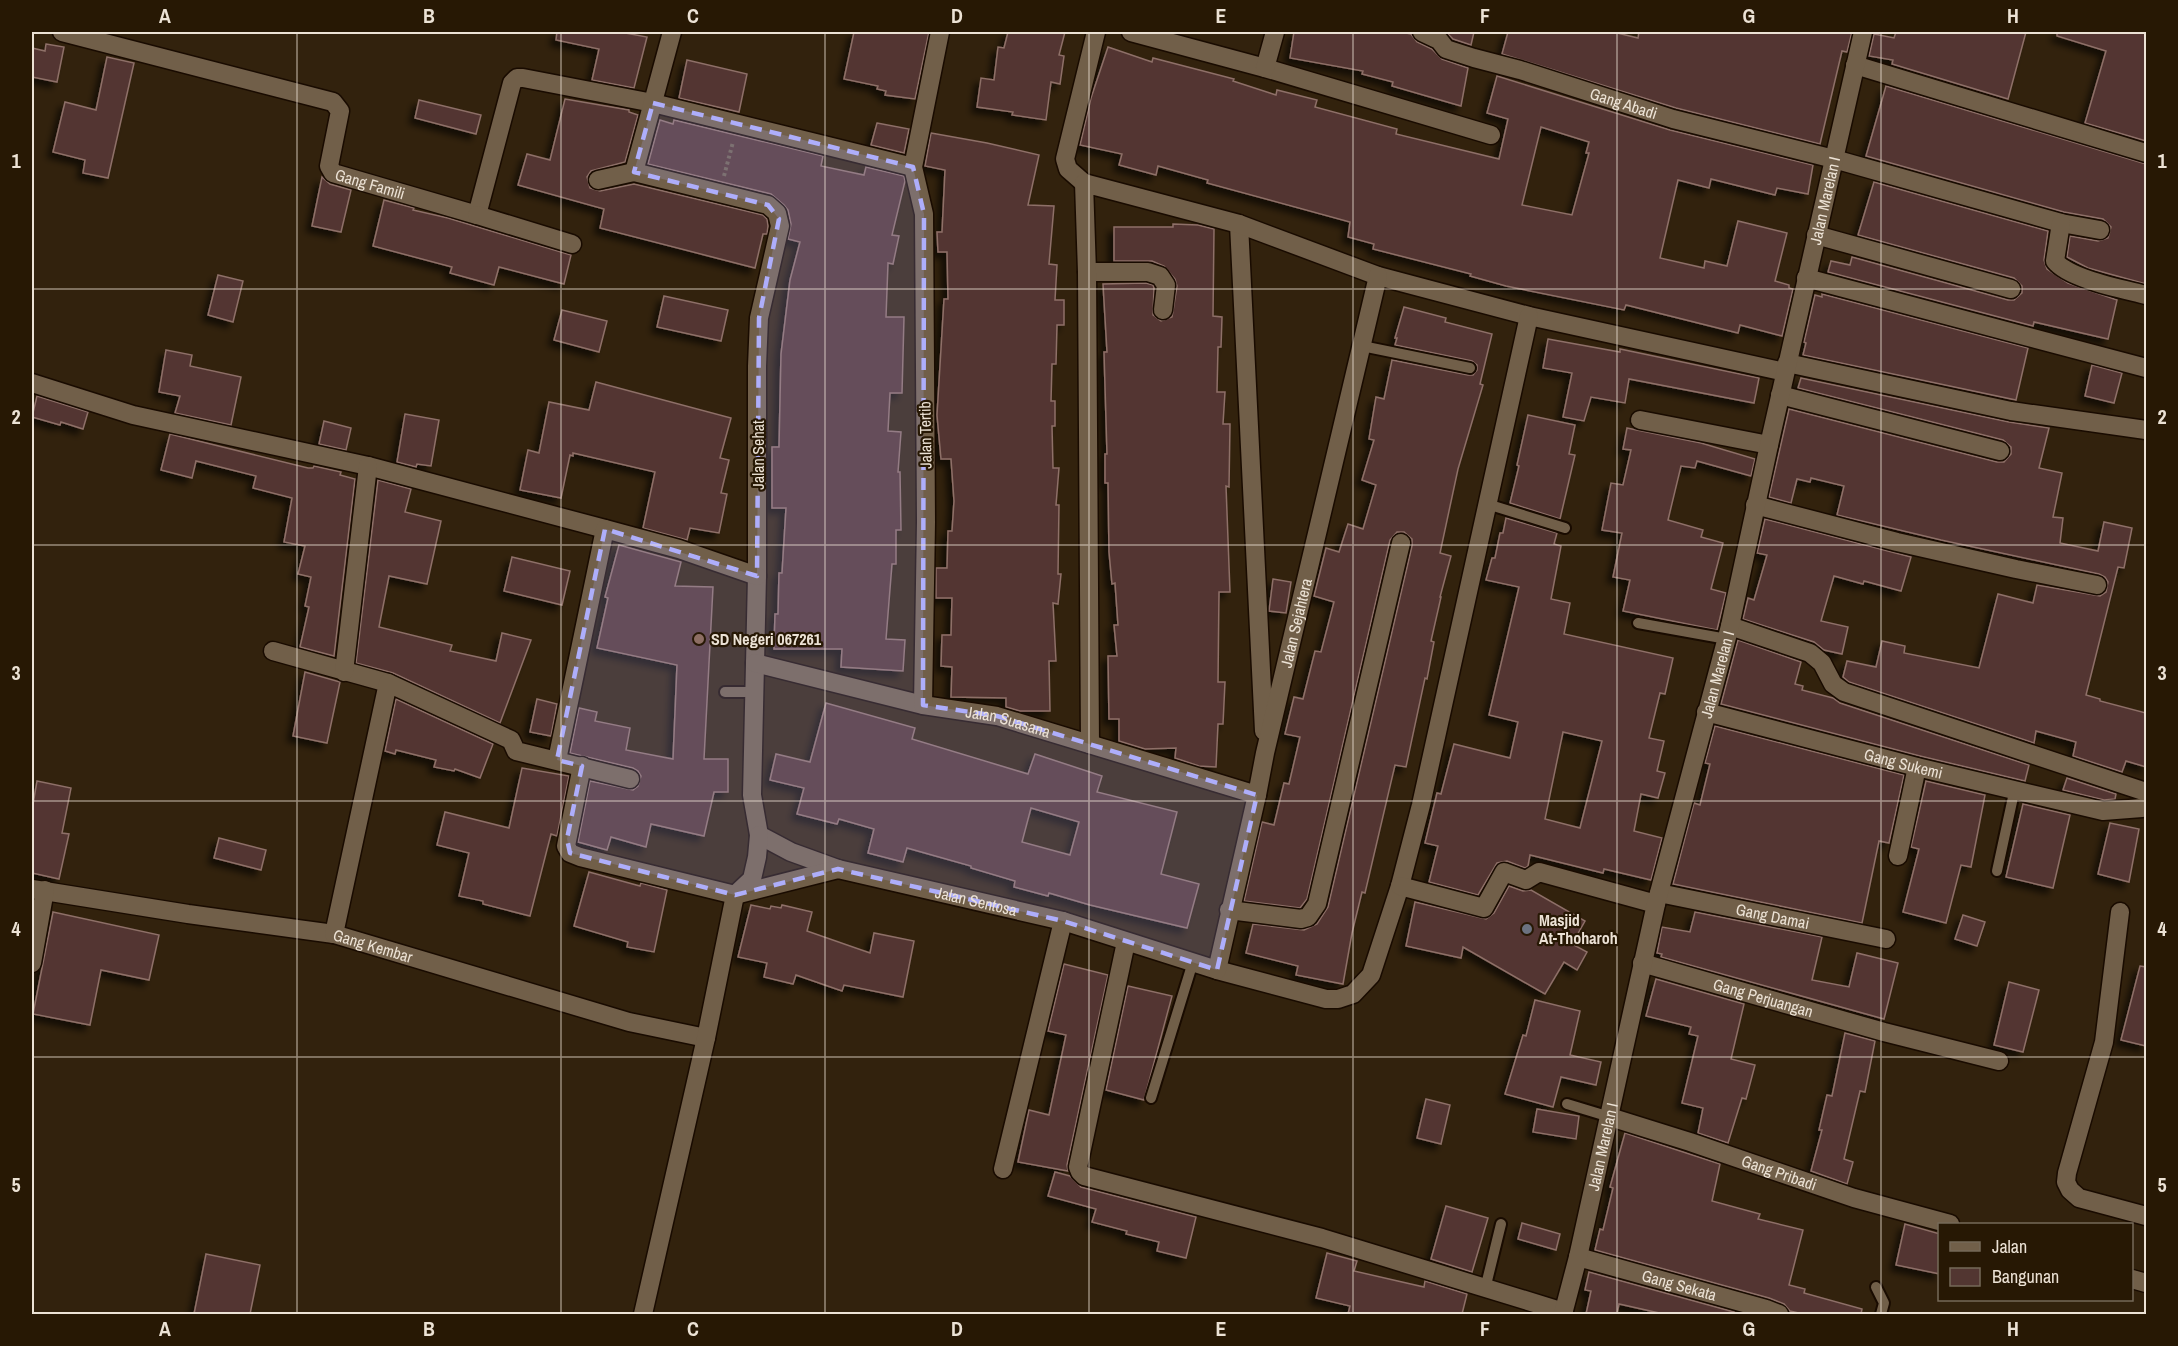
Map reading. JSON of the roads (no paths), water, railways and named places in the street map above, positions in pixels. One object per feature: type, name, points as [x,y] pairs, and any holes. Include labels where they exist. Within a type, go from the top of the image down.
[{"type":"street","name":"Gang Famili","points":[[65,32],[333,102],[340,111],[329,166],[333,173],[572,244]]},
{"type":"street","points":[[598,180],[634,172],[672,32]]},
{"type":"street","points":[[477,215],[512,83],[517,78],[654,103],[913,167],[940,32]]},
{"type":"street","points":[[1096,32],[1065,159],[1068,169],[1084,183],[1239,224],[1378,276],[1529,316],[2011,411],[2146,430]]},
{"type":"street","points":[[1131,32],[1265,68],[1491,135]]},
{"type":"street","points":[[1265,68],[1275,32]]},
{"type":"street","name":"Gang Abadi","points":[[1422,32],[1439,40],[1446,49],[1520,70],[1672,119],[1833,159],[2061,223],[2100,230]]},
{"type":"street","name":"Jalan Marelan I","points":[[1564,1313],[1610,1117],[1657,899],[1728,632],[1768,445],[1863,32]]},
{"type":"street","points":[[1855,65],[2146,153]]},
{"type":"street","name":"Jalan Tertib","points":[[913,167],[924,214],[926,522],[923,705]]},
{"type":"street","name":"Jalan Sehat","points":[[634,172],[768,206],[777,213],[780,226],[759,318],[757,366],[757,576],[752,795],[759,835],[758,857],[752,879],[735,895]]},
{"type":"street","points":[[1084,183],[1087,272],[1090,744]]},
{"type":"street","points":[[2061,223],[2055,261],[2060,267],[2074,274],[2146,296]]},
{"type":"street","points":[[1239,224],[1265,753]]},
{"type":"street","points":[[1816,235],[2011,289]]},
{"type":"street","points":[[1087,272],[1148,272],[1160,276],[1166,285],[1163,310]]},
{"type":"street","name":"Jalan Sejahtera","points":[[1217,970],[1265,753],[1378,276]]},
{"type":"street","points":[[1806,278],[2146,368]]},
{"type":"street","name":"Jalan Sentosa","points":[[735,895],[838,869],[1063,921],[1193,963],[1326,999],[1346,998],[1358,990],[1371,975],[1400,886],[1421,805],[1529,316]]},
{"type":"street","points":[[32,383],[133,416],[368,466],[605,529],[679,549],[757,576]]},
{"type":"street","points":[[1780,395],[2000,452]]},
{"type":"street","points":[[1640,420],[1768,445]]},
{"type":"street","points":[[344,672],[368,466]]},
{"type":"street","points":[[1755,505],[1897,542],[2097,585]]},
{"type":"street","points":[[557,760],[605,529]]},
{"type":"street","points":[[1229,910],[1301,919],[1308,917],[1317,904],[1401,543]]},
{"type":"street","points":[[1728,632],[1810,653],[1822,663],[1833,684],[1844,692],[2146,792]]},
{"type":"street","points":[[273,651],[388,683],[512,740],[516,751],[630,779]]},
{"type":"street","name":"Jalan Suasana","points":[[755,663],[923,705],[997,716],[1257,795]]},
{"type":"street","points":[[334,934],[388,683]]},
{"type":"street","name":"Gang Sukemi","points":[[1706,712],[1917,767],[2103,810],[2146,806]]},
{"type":"street","points":[[582,766],[566,846],[570,853],[735,895],[706,1038],[643,1314]]},
{"type":"street","points":[[1898,856],[1917,767]]},
{"type":"street","points":[[759,835],[791,852],[838,869]]},
{"type":"street","name":"Gang Damai","points":[[1400,886],[1484,908],[1504,872],[1526,880],[1539,872],[1657,899],[1886,939]]},
{"type":"street","points":[[32,963],[38,890]]},
{"type":"street","name":"Gang Kembar","points":[[38,890],[334,934],[629,1022],[706,1038]]},
{"type":"street","points":[[2120,912],[2104,1042],[2069,1160],[2066,1182],[2073,1195],[2079,1198],[2146,1216]]},
{"type":"street","points":[[1003,1168],[1063,921]]},
{"type":"street","points":[[1126,942],[1078,1167],[1084,1176],[1322,1238],[1564,1313]]},
{"type":"street","name":"Gang Perjuangan","points":[[1642,963],[1884,1032],[2000,1061]]},
{"type":"street","name":"Gang Pribadi","points":[[1610,1117],[1854,1198],[1946,1223]]},
{"type":"street","name":"Gang Sekata","points":[[1578,1257],[1779,1314]]},
{"type":"lane","points":[[1362,346],[1470,368]]},
{"type":"lane","points":[[1487,504],[1565,528]]},
{"type":"lane","points":[[1638,623],[1728,632]]},
{"type":"lane","points":[[725,692],[754,692]]},
{"type":"lane","points":[[1996,871],[2015,788]]},
{"type":"lane","points":[[1151,1098],[1193,963]]},
{"type":"lane","points":[[1567,1104],[1610,1117]]},
{"type":"lane","points":[[1485,1289],[1501,1224]]},
{"type":"lane","points":[[1876,1287],[1884,1303],[1881,1314]]},
{"type":"place","name":"SD Negeri 067261","points":[[699,639]]},
{"type":"place","name":"Masjid At-Thoharoh","points":[[1527,929]]}]
